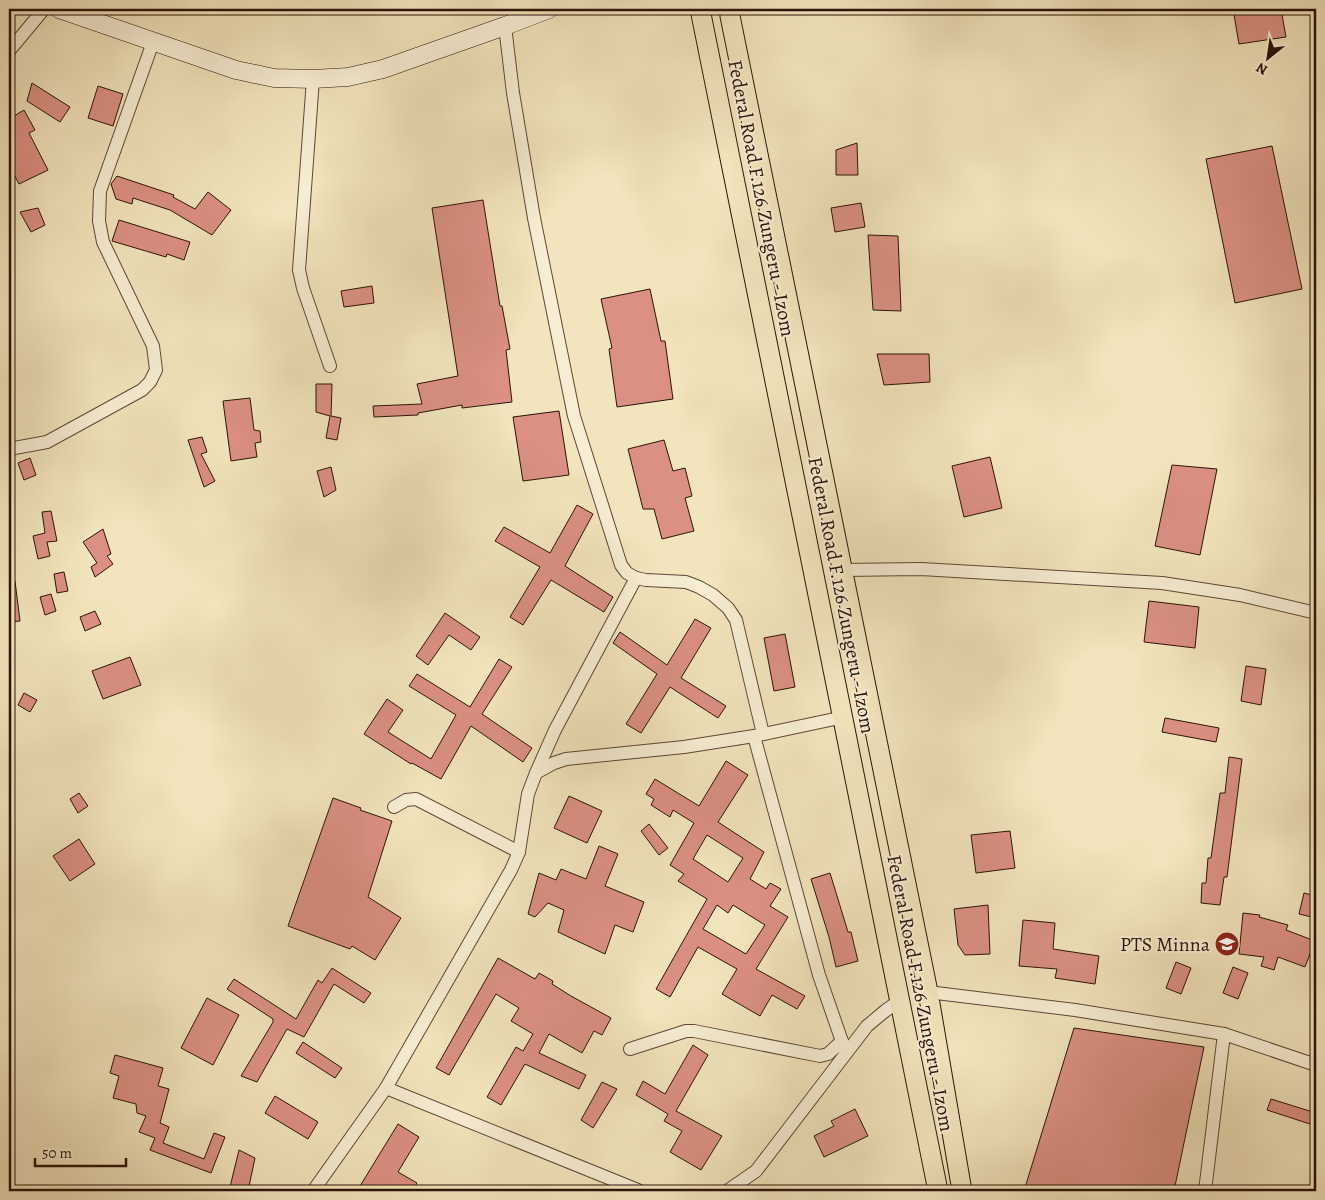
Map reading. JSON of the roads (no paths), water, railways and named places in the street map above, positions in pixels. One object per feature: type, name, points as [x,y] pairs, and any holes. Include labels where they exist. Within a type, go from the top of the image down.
[{"type":"main road","name":"Federal Road F.126 Zungeru - Izom","points":[[700,9],[938,1191]]},
{"type":"main road","name":"Federal Road F.126 Zungeru - Izom","points":[[731,9],[730,16],[928,992],[962,1191]]},
{"type":"main road","points":[[774,374],[801,367]]},
{"type":"street","points":[[9,51],[44,9]]},
{"type":"street","points":[[59,9],[236,70],[274,78],[313,79],[348,76],[384,69],[550,9]]},
{"type":"street","points":[[505,26],[513,93],[534,218],[574,416],[621,565],[627,573],[636,578],[686,582],[699,587],[714,595],[728,608],[736,620],[758,735],[819,975],[844,1047]]},
{"type":"street","points":[[9,449],[47,442],[142,390],[150,382],[156,370],[153,346],[103,242],[99,221],[100,191],[153,42]]},
{"type":"street","points":[[313,79],[299,270],[303,288],[330,366]]},
{"type":"street","points":[[842,570],[921,570],[1162,583],[1240,595],[1316,613]]},
{"type":"street","points":[[313,1191],[386,1088],[511,870],[519,852],[528,794],[536,773],[555,730],[636,578]]},
{"type":"street","points":[[536,773],[566,759],[684,747],[758,735],[844,717]]},
{"type":"street","points":[[394,807],[406,800],[416,799],[519,852]]},
{"type":"street","points":[[928,992],[1076,1010],[1224,1034],[1316,1064]]},
{"type":"street","points":[[727,1191],[756,1171],[844,1047],[884,1011],[899,1001]]},
{"type":"street","points":[[630,1049],[677,1033],[694,1030],[820,1056],[844,1047]]},
{"type":"street","points":[[1205,1191],[1224,1034]]},
{"type":"street","points":[[386,1088],[601,1173],[641,1191]]},
{"type":"street","points":[[601,1173],[622,1191]]},
{"type":"place","name":"PTS Minna","points":[[1227,944]]}]
